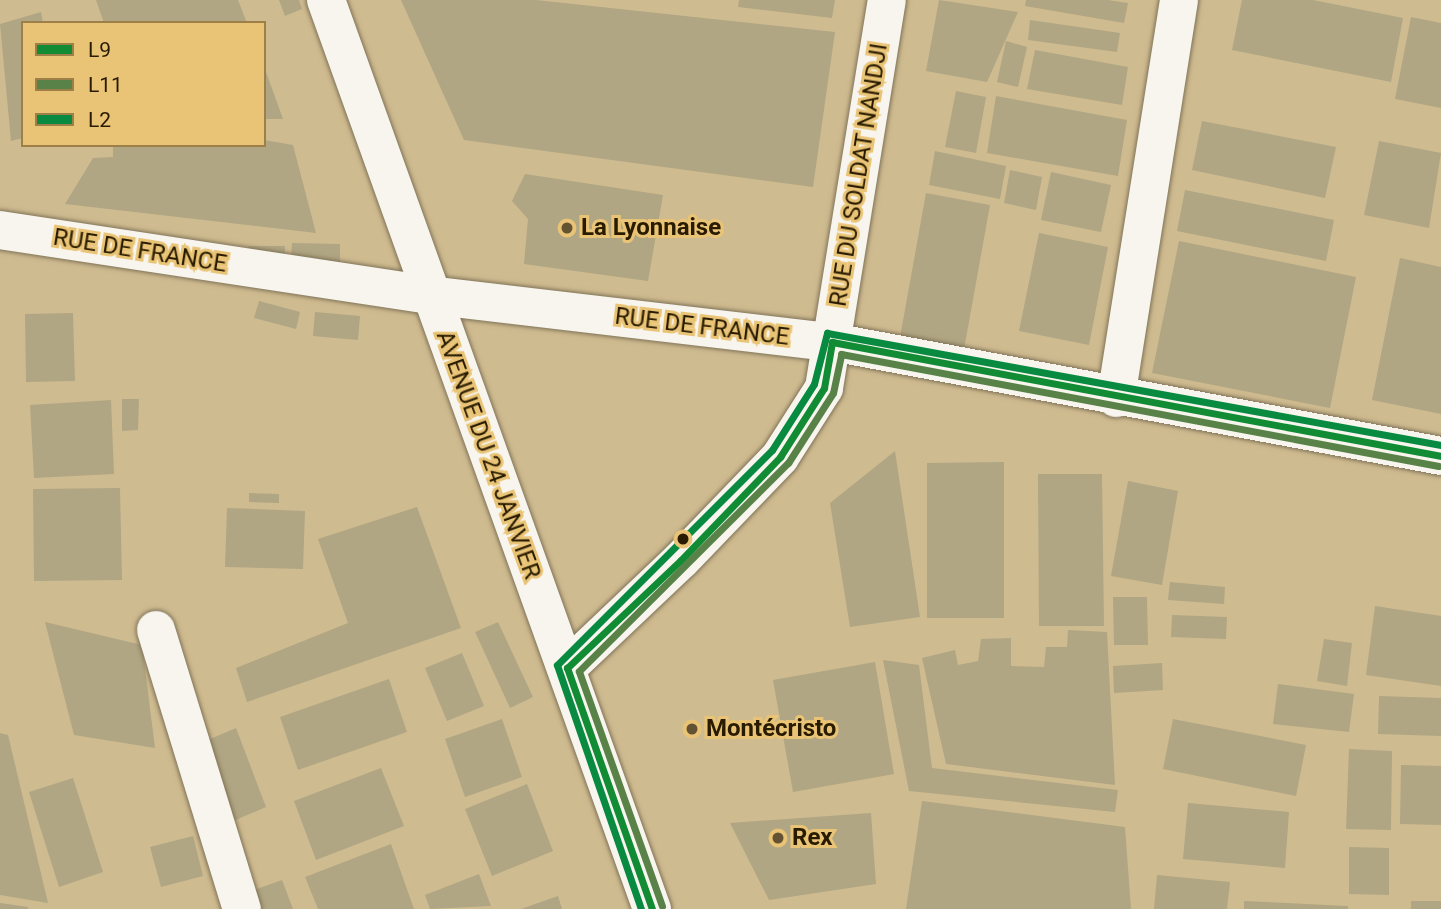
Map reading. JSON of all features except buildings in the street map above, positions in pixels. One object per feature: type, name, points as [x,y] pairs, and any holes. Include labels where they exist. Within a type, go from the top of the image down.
[{"type":"street","name":"AVENUE DU 24 JANVIER","points":[[326,0],[429,295],[567,668],[652,909]]},
{"type":"street","name":"RUE DU SOLDAT NANDJI","points":[[567,668],[681,560],[780,457],[824,388],[887,0]]},
{"type":"street","points":[[1116,398],[1179,0]]},
{"type":"street","name":"RUE DE FRANCE","points":[[0,230],[429,295],[832,342],[1116,398],[1441,456]]},
{"type":"street","points":[[156,630],[242,909]]},
{"type":"transit line","name":"L2","points":[[641,909],[557,665],[772,450],[814,384],[827,333],[1441,445]]},
{"type":"transit line","name":"L9","points":[[652,909],[567,668],[681,560],[780,457],[824,388],[832,342],[1441,456]]},
{"type":"transit line","name":"L11","points":[[662,906],[579,671],[788,463],[833,393],[841,354],[1439,466]]},
{"type":"place","name":"La Lyonnaise","points":[[567,228]]},
{"type":"place","name":"Montécristo","points":[[692,729]]},
{"type":"place","name":"Rex","points":[[778,838]]}]
